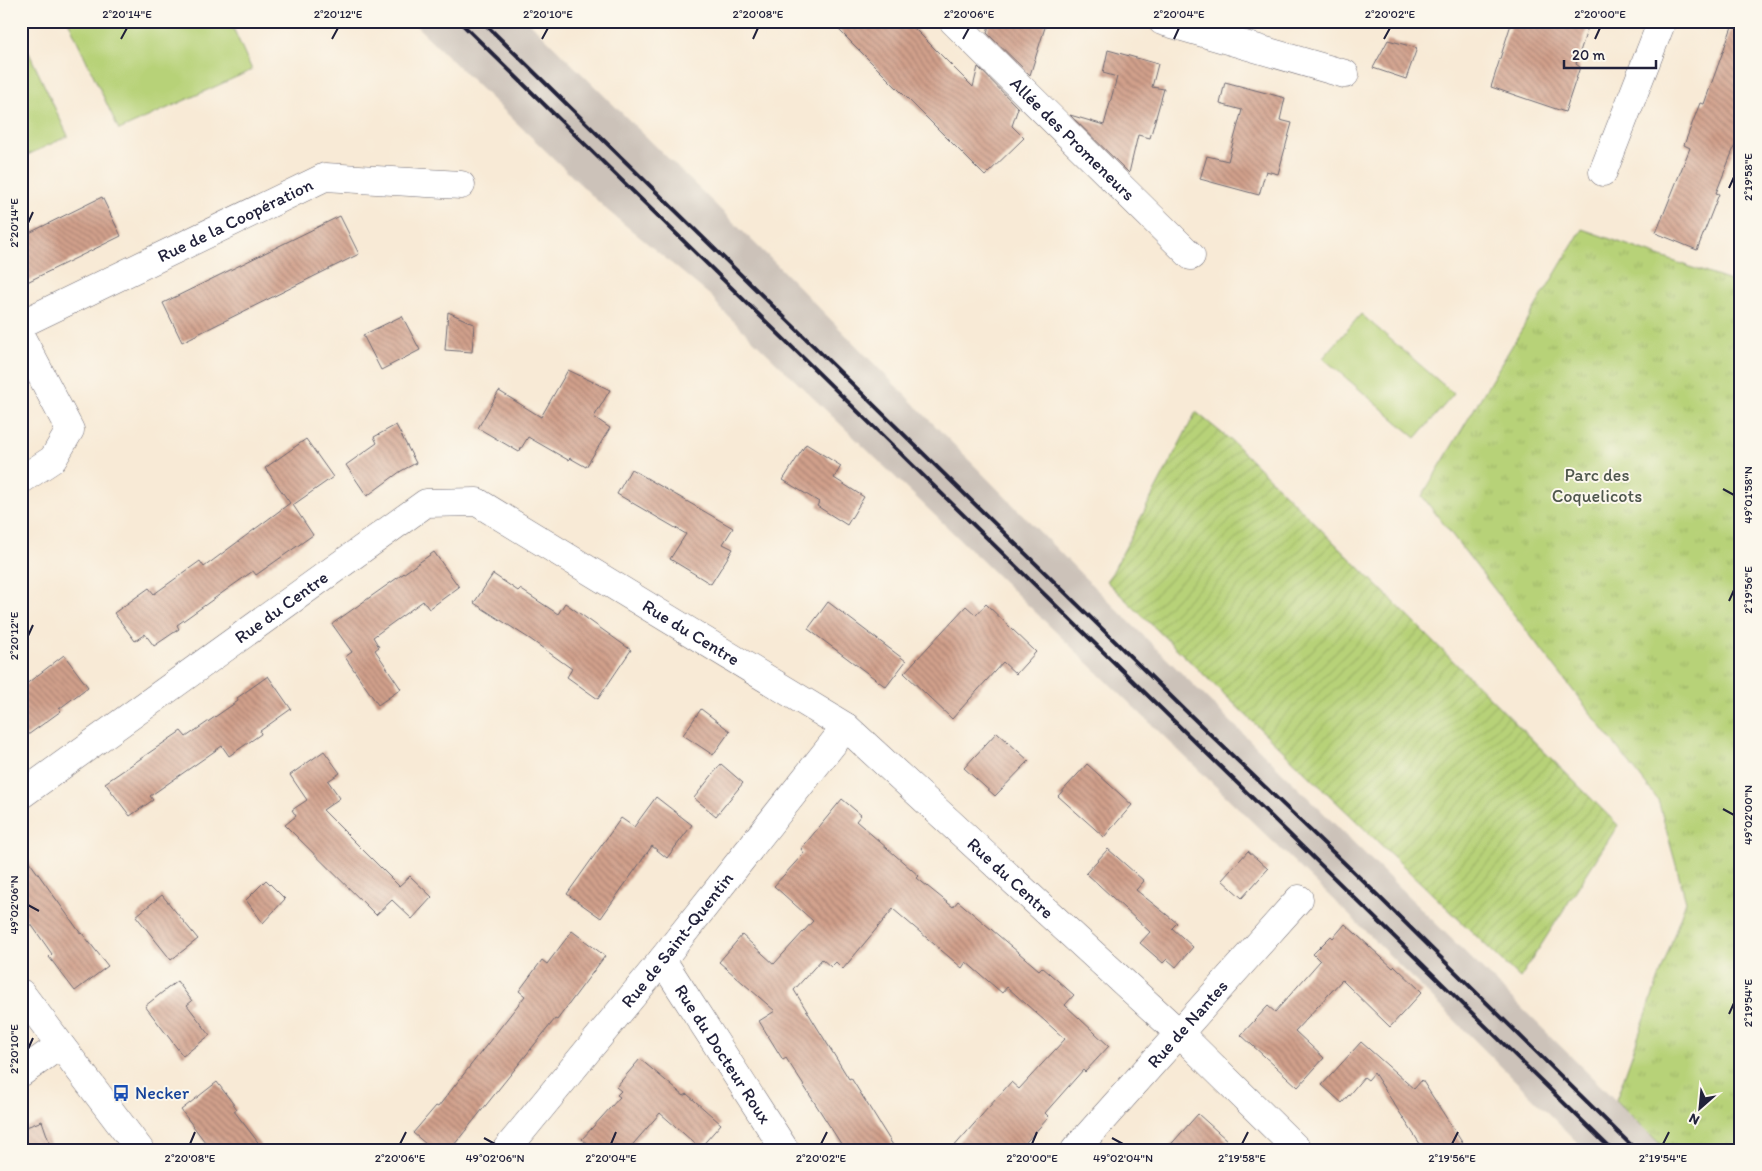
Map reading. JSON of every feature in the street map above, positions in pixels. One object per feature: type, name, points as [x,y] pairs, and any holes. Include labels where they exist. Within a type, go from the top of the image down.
[{"type":"street","name":"Allée des Promeneurs","points":[[953,21],[1191,256]]},
{"type":"street","points":[[1162,21],[1345,74]]},
{"type":"street","points":[[1604,172],[1662,21]]},
{"type":"street","name":"Rue de la Coopération","points":[[21,324],[325,177],[461,185]]},
{"type":"street","points":[[21,337],[70,430],[52,459],[21,480]]},
{"type":"street","name":"Rue du Centre","points":[[21,795],[426,503],[477,502],[846,727],[1179,1033],[1298,1150]]},
{"type":"street","name":"Rue de Saint-Quentin","points":[[506,1150],[662,960],[846,727]]},
{"type":"street","name":"Rue de Nantes","points":[[1075,1150],[1299,899]]},
{"type":"street","name":"Rue du Docteur Roux","points":[[662,960],[784,1150]]},
{"type":"street","points":[[21,993],[140,1150]]},
{"type":"street","points":[[21,1073],[60,1045]]},
{"type":"shaded area","points":[[411,21],[528,21],[776,264],[1094,587],[1666,1150],[1585,1150],[1347,913],[720,308],[712,297],[607,210]]},
{"type":"green space","points":[[68,21],[230,21],[252,70],[119,130]]},
{"type":"green space","points":[[21,36],[68,136],[21,158]]},
{"type":"green space","name":"Parc des Coquelicots","points":[[1582,229],[1741,285],[1741,1150],[1666,1150],[1616,1100],[1686,901],[1658,800],[1422,496]]},
{"type":"green space","points":[[1361,314],[1454,394],[1416,438],[1323,358]]},
{"type":"green space","points":[[1196,412],[1234,443],[1618,825],[1520,978],[1106,581],[1112,573]]},
{"type":"building","points":[[830,21],[907,21],[973,87],[978,67],[1018,108],[1012,126],[1024,138],[985,176]]},
{"type":"building","points":[[990,21],[1047,21],[1030,75],[987,33]]},
{"type":"building","points":[[1512,21],[1590,21],[1576,64],[1580,67],[1565,112],[1491,87]]},
{"type":"building","points":[[1734,21],[1741,21],[1741,130],[1716,193],[1719,194],[1697,250],[1656,233],[1690,148],[1684,145],[1700,103],[1704,104]]},
{"type":"building","points":[[1388,40],[1417,48],[1406,79],[1373,68]]},
{"type":"building","points":[[1108,50],[1158,64],[1152,87],[1164,89],[1150,138],[1138,135],[1129,173],[1070,115],[1104,125],[1117,77],[1103,73]]},
{"type":"building","points":[[1225,82],[1285,98],[1280,120],[1292,123],[1278,174],[1266,171],[1259,195],[1200,179],[1207,156],[1228,161],[1242,110],[1220,104]]},
{"type":"building","points":[[102,197],[121,236],[21,285],[21,237]]},
{"type":"building","points":[[340,216],[359,254],[182,342],[163,303]]},
{"type":"building","points":[[448,312],[474,324],[472,352],[445,350]]},
{"type":"building","points":[[402,316],[420,350],[381,370],[363,335]]},
{"type":"building","points":[[568,370],[610,390],[594,417],[610,428],[586,467],[570,458],[568,460],[528,437],[519,452],[478,428],[499,391],[541,417]]},
{"type":"building","points":[[396,425],[416,463],[401,471],[367,496],[346,465],[377,443],[374,437]]},
{"type":"building","points":[[306,439],[333,477],[293,505],[313,535],[256,575],[253,571],[177,625],[179,629],[154,646],[145,634],[135,641],[114,613],[149,588],[154,594],[200,561],[204,567],[290,503],[265,468]]},
{"type":"building","points":[[806,444],[841,466],[834,478],[864,497],[847,525],[817,506],[819,502],[783,480]]},
{"type":"building","points":[[631,469],[733,528],[723,544],[733,549],[711,584],[670,559],[686,534],[617,494]]},
{"type":"building","points":[[434,552],[459,587],[429,609],[423,601],[373,637],[379,647],[375,650],[401,689],[378,705],[345,657],[352,652],[332,624]]},
{"type":"building","points":[[493,574],[558,614],[565,603],[631,650],[598,699],[567,677],[572,669],[474,603]]},
{"type":"building","points":[[828,602],[906,661],[886,687],[808,629]]},
{"type":"building","points":[[986,604],[1036,652],[1016,674],[1003,662],[952,719],[904,673],[966,606],[976,615]]},
{"type":"building","points":[[64,655],[88,687],[59,709],[61,711],[21,740],[21,688]]},
{"type":"building","points":[[268,676],[291,709],[260,731],[261,734],[229,756],[222,746],[150,796],[153,800],[130,816],[105,783],[181,731],[186,737],[238,701],[237,698]]},
{"type":"building","points":[[701,709],[730,731],[713,755],[683,735]]},
{"type":"building","points":[[997,732],[1029,761],[995,796],[964,768]]},
{"type":"building","points":[[324,751],[340,773],[328,781],[340,798],[323,810],[399,886],[410,876],[432,897],[412,919],[392,900],[376,915],[285,825],[296,816],[292,810],[307,800],[290,775]]},
{"type":"building","points":[[721,764],[743,783],[716,816],[694,798]]},
{"type":"building","points":[[1087,764],[1132,805],[1104,837],[1058,796]]},
{"type":"building","points":[[656,797],[692,825],[667,858],[652,846],[601,918],[567,894],[621,818],[634,827]]},
{"type":"building","points":[[842,799],[861,815],[856,821],[919,876],[917,878],[953,907],[958,901],[1039,970],[1042,967],[1074,995],[1065,1005],[1109,1046],[1085,1072],[1083,1070],[1045,1113],[1049,1117],[1019,1150],[951,1150],[1011,1082],[1019,1089],[1065,1039],[1007,987],[1002,993],[966,962],[962,968],[893,909],[843,969],[836,962],[831,967],[822,959],[794,990],[896,1150],[845,1150],[786,1058],[783,1060],[759,1021],[775,1011],[719,962],[742,935],[774,964],[813,921],[774,886],[804,853],[801,849]]},
{"type":"building","points":[[1108,849],[1144,881],[1136,890],[1177,923],[1172,928],[1193,947],[1176,967],[1167,959],[1163,963],[1140,943],[1150,932],[1086,873]]},
{"type":"building","points":[[21,850],[81,934],[108,966],[75,991],[49,957],[52,954],[21,910]]},
{"type":"building","points":[[1248,851],[1268,869],[1242,898],[1222,880]]},
{"type":"building","points":[[266,880],[285,899],[263,923],[246,900]]},
{"type":"building","points":[[162,895],[198,939],[171,960],[136,916]]},
{"type":"building","points":[[1345,924],[1393,968],[1395,966],[1422,992],[1390,1027],[1342,980],[1295,1031],[1324,1058],[1298,1087],[1241,1035],[1268,1006],[1275,1012],[1320,961],[1313,954],[1331,936],[1333,938]]},
{"type":"building","points":[[572,931],[605,956],[557,1020],[555,1019],[450,1150],[433,1150],[413,1133],[436,1106],[438,1107],[525,996],[519,991],[542,960],[547,964]]},
{"type":"building","points":[[177,981],[192,1001],[187,1005],[210,1035],[183,1056],[145,1006]]},
{"type":"building","points":[[1361,1042],[1414,1089],[1422,1080],[1467,1150],[1424,1150],[1374,1073],[1368,1080],[1364,1077],[1342,1103],[1322,1085]]},
{"type":"building","points":[[640,1059],[684,1096],[687,1094],[721,1124],[700,1148],[660,1113],[628,1150],[594,1150],[582,1139],[620,1097],[617,1095],[621,1091],[616,1087]]},
{"type":"building","points":[[217,1082],[237,1109],[234,1111],[264,1150],[211,1150],[181,1110]]},
{"type":"building","points":[[1198,1114],[1238,1150],[1166,1150]]},
{"type":"building","points":[[42,1121],[52,1150],[21,1150],[21,1129]]},
{"type":"railway","points":[[459,21],[1612,1150]]},
{"type":"railway","points":[[482,21],[1636,1150]]},
{"type":"place","name":"Necker","points":[[121,1093]]}]
